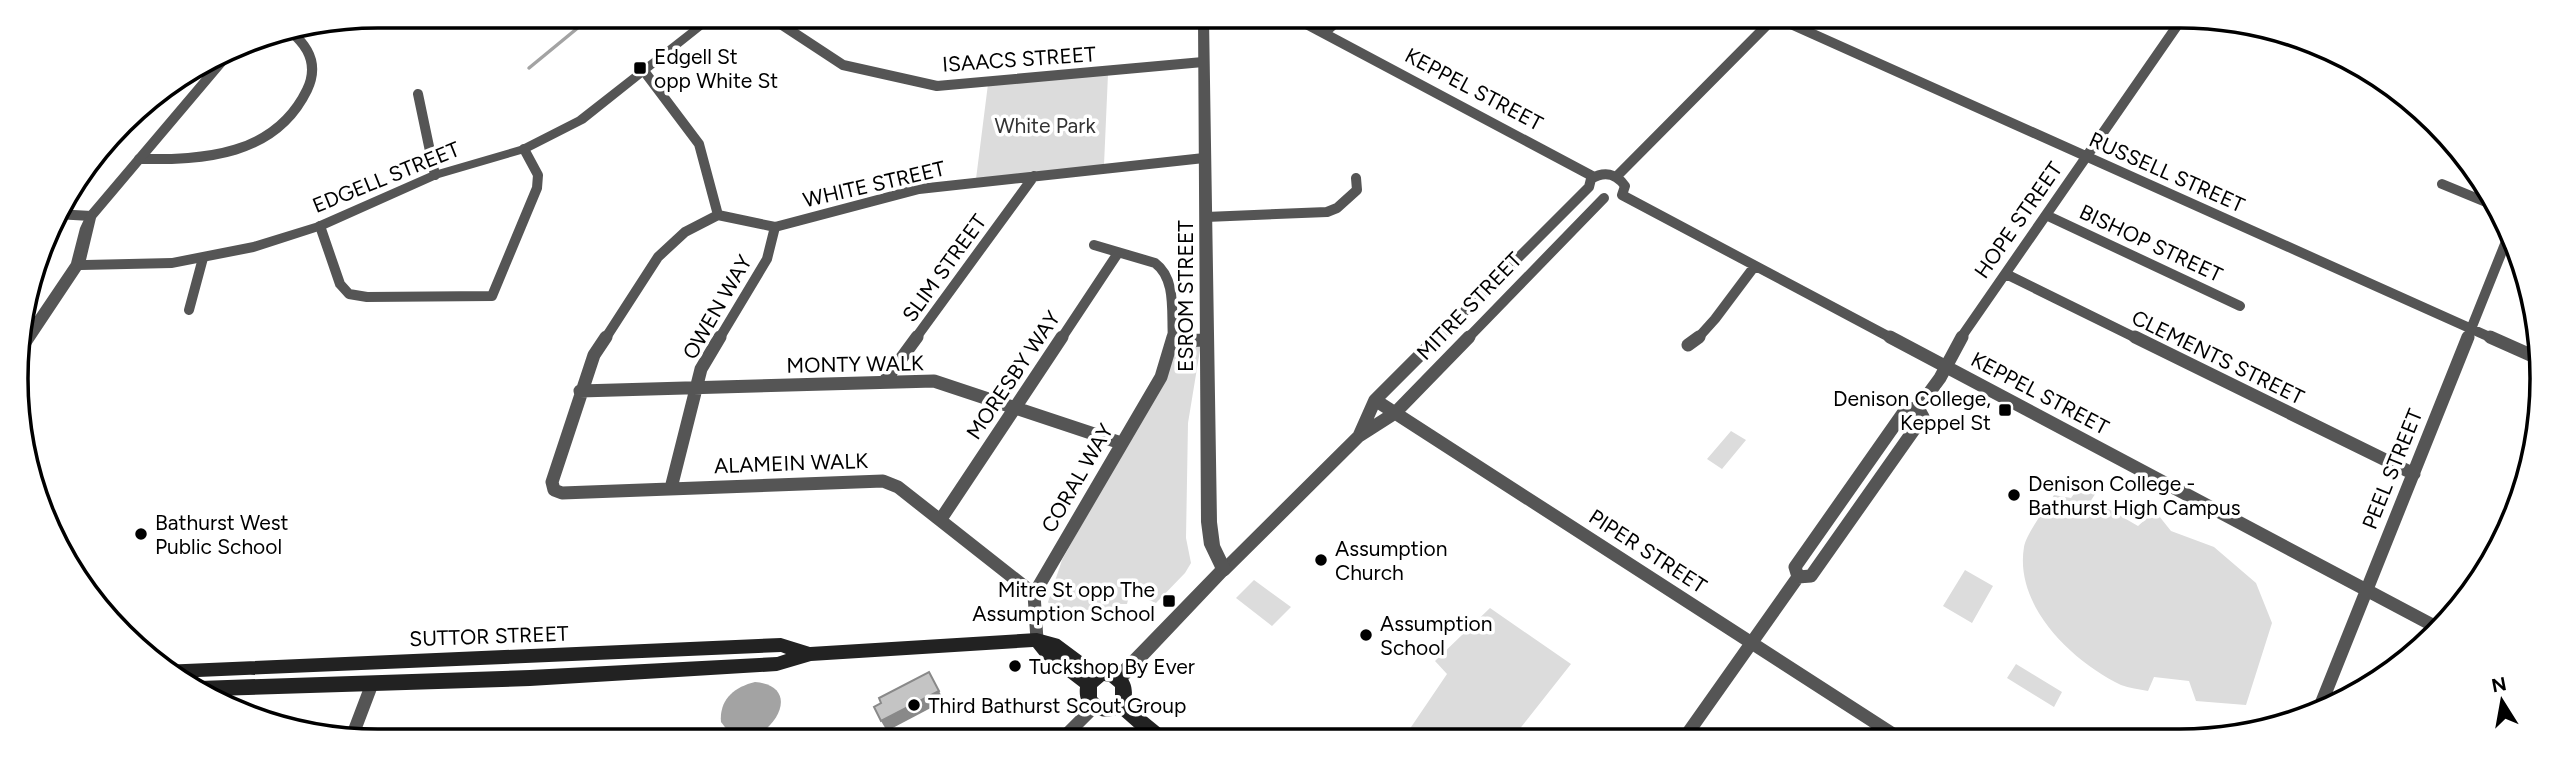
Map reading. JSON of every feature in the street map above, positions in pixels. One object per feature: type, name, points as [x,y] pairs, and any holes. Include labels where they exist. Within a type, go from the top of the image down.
[{"type":"main road","points":[[1037,640],[1047,652],[1093,680]]},
{"type":"main road","name":"SUTTOR STREET","points":[[215,689],[372,684],[776,664],[811,654],[1037,640]]},
{"type":"main road","name":"SUTTOR STREET","points":[[184,670],[781,645],[811,654]]},
{"type":"main road","points":[[1108,674],[1119,678],[1123,682],[1125,693],[1119,704],[1107,709],[1094,707],[1087,694],[1093,680],[1108,674]]},
{"type":"main road","points":[[1119,704],[1149,729]]},
{"type":"street","name":"EDGELL STREET","points":[[77,265],[150,264],[204,258],[254,247],[320,226],[435,175],[524,149],[581,120],[698,28]]},
{"type":"street","name":"ISAACS STREET","points":[[786,28],[842,65],[937,86],[1203,62]]},
{"type":"street","name":"ESROM STREET","points":[[1203,28],[1209,535],[1224,570]]},
{"type":"street","name":"KEPPEL STREET","points":[[1314,28],[1592,182]]},
{"type":"street","points":[[1324,33],[1330,28]]},
{"type":"street","points":[[1617,176],[1764,28]]},
{"type":"street","name":"RUSSELL STREET","points":[[1799,28],[2529,354]]},
{"type":"street","name":"HOPE STREET","points":[[1691,729],[1798,577],[1811,576],[1923,417],[1918,408],[1940,378],[1944,366],[2176,28]]},
{"type":"street","points":[[139,159],[181,161],[209,157],[242,148],[275,130],[303,100],[313,70],[309,51],[297,38]]},
{"type":"street","points":[[31,333],[77,265],[82,254],[85,228],[91,216],[217,68]]},
{"type":"street","points":[[580,391],[594,355],[658,257],[685,232],[718,215],[699,144],[644,71]]},
{"type":"street","points":[[418,94],[435,175]]},
{"type":"street","points":[[320,226],[340,284],[349,293],[367,297],[492,296],[537,188],[538,175],[524,149]]},
{"type":"street","name":"WHITE STREET","points":[[718,215],[775,228],[919,189],[1204,158]]},
{"type":"street","points":[[1602,174],[1617,176],[1625,186],[1622,195],[1604,198],[1594,194],[1592,182],[1602,174]]},
{"type":"street","name":"SLIM STREET","points":[[884,382],[1034,176]]},
{"type":"street","points":[[1206,217],[1327,212],[1337,208],[1357,190],[1356,178]]},
{"type":"street","name":"MITRE STREET","points":[[1359,436],[1375,400],[1592,182]]},
{"type":"street","points":[[2442,184],[2481,200]]},
{"type":"street","name":"KEPPEL STREET","points":[[1622,195],[2430,623]]},
{"type":"street","name":"MITRE STREET","points":[[1119,678],[1359,436],[1395,413],[1604,198]]},
{"type":"street","points":[[69,215],[91,216]]},
{"type":"street","name":"BISHOP STREET","points":[[2046,215],[2240,306]]},
{"type":"street","name":"OWEN WAY","points":[[671,488],[701,369],[767,259],[775,228]]},
{"type":"street","name":"CORAL WAY","points":[[1034,594],[1161,377],[1172,341],[1169,279],[1163,269],[1155,263],[1094,245]]},
{"type":"street","name":"PEEL STREET","points":[[2323,698],[2504,247]]},
{"type":"street","name":"MORESBY WAY","points":[[941,519],[1118,253]]},
{"type":"street","points":[[189,310],[204,258]]},
{"type":"street","points":[[1688,345],[1702,336],[1738,284],[1754,267]]},
{"type":"street","name":"CLEMENTS STREET","points":[[2006,274],[2414,474]]},
{"type":"street","points":[[1172,341],[1206,340]]},
{"type":"street","name":"MONTY WALK","points":[[580,391],[934,381],[1121,443]]},
{"type":"street","name":"ALAMEIN WALK","points":[[580,391],[552,482],[554,490],[562,493],[883,481],[898,487],[941,519],[1034,594]]},
{"type":"street","name":"PIPER STREET","points":[[1375,400],[1886,729]]},
{"type":"street","points":[[1034,594],[1037,640]]},
{"type":"street","points":[[355,728],[372,684]]},
{"type":"street","points":[[1072,729],[1094,707]]},
{"type":"green space","name":"White Park","points":[[1108,74],[1104,165],[976,179],[988,84]]},
{"type":"green space","points":[[1201,344],[1188,423],[1186,538],[1191,563],[1156,603],[1129,596],[1127,604],[1117,604],[1115,612],[1051,607],[1048,602],[1062,560],[1171,361],[1171,346]]},
{"type":"green space","points":[[1731,431],[1746,440],[1722,469],[1707,459]]},
{"type":"green space","points":[[2085,479],[2099,488],[2090,502],[2100,504],[2138,526],[2155,511],[2171,531],[2214,547],[2256,583],[2272,623],[2246,705],[2196,701],[2189,681],[2154,677],[2148,691],[2121,685],[2084,662],[2050,629],[2028,590],[2023,569],[2024,547],[2032,528],[2054,495],[2071,498]]},
{"type":"green space","points":[[1965,570],[1993,586],[1972,623],[1943,606]]},
{"type":"green space","points":[[1254,580],[1291,607],[1272,626],[1236,598]]},
{"type":"green space","points":[[1490,608],[1571,664],[1520,729],[1410,729],[1447,674],[1435,661]]},
{"type":"green space","points":[[2016,664],[2062,692],[2054,707],[2007,678]]},
{"type":"shaded area","points":[[755,682],[767,684],[779,695],[779,710],[766,729],[726,729],[721,722],[725,701],[741,687]]},
{"type":"building","points":[[929,672],[939,691],[881,721],[874,707],[881,703],[879,698]]},
{"type":"waterway","points":[[529,68],[578,28]]},
{"type":"place","name":"Edgell St opp White St","points":[[640,68]]},
{"type":"place","name":"Denison College, Keppel St","points":[[2005,410]]},
{"type":"place","name":"Denison College - Bathurst High Campus","points":[[2014,495]]},
{"type":"place","name":"Bathurst West Public School","points":[[141,534]]},
{"type":"place","name":"Assumption Church","points":[[1321,560]]},
{"type":"place","name":"Mitre St opp The Assumption School","points":[[1169,601]]},
{"type":"place","name":"Assumption School","points":[[1366,635]]},
{"type":"place","name":"Tuckshop By Ever","points":[[1015,666]]},
{"type":"place","name":"Third Bathurst Scout Group","points":[[914,705]]}]
